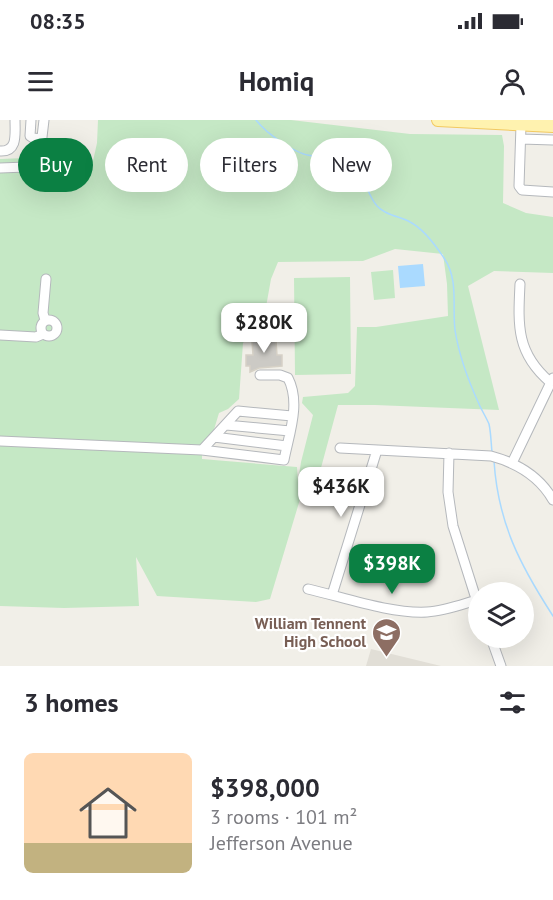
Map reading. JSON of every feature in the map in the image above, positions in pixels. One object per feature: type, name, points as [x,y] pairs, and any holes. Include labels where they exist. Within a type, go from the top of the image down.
[{"type":"main road","points":[[438,120],[553,126]]},
{"type":"street","points":[[0,151],[7,152],[12,149],[15,120]]},
{"type":"street","points":[[31,120],[30,136],[33,138]]},
{"type":"street","points":[[42,138],[44,120]]},
{"type":"street","points":[[521,125],[519,186],[522,190],[553,192]]},
{"type":"street","points":[[521,139],[553,140]]},
{"type":"street","points":[[0,168],[18,167]]},
{"type":"street","points":[[45,321],[43,314],[46,279]]},
{"type":"street","points":[[512,463],[552,380],[532,364],[520,337],[518,318],[520,284]]},
{"type":"street","points":[[43,334],[41,326],[45,321]]},
{"type":"street","points":[[0,335],[36,337],[43,334],[50,336],[57,330],[54,322],[45,321]]},
{"type":"street","points":[[0,441],[202,450],[284,460],[295,402],[293,387],[288,378],[280,375],[260,375]]},
{"type":"street","points":[[202,450],[238,411],[292,416]]},
{"type":"street","points":[[226,425],[290,431]]},
{"type":"street","points":[[214,437],[287,446]]},
{"type":"street","points":[[340,448],[491,456],[512,463],[534,477],[544,486],[553,500]]},
{"type":"street","points":[[332,595],[377,450]]},
{"type":"street","points":[[449,453],[448,492],[453,526],[471,582]]},
{"type":"street","points":[[308,589],[400,610],[419,612],[468,604]]},
{"type":"street","points":[[495,648],[501,666]]},
{"type":"shaded area","name":"William Tennent High School","points":[[371,649],[441,666],[366,666]]},
{"type":"green space","points":[[98,120],[291,120],[410,134],[502,135],[504,146],[503,203],[526,213],[553,217],[553,273],[494,271],[468,286],[499,410],[338,405],[315,490],[305,493],[298,489],[301,496],[270,599],[256,602],[157,596],[136,557],[139,606],[64,608],[0,606],[0,159],[18,158],[18,192],[93,192],[93,161]],"holes":[[[395,249],[443,254],[448,316],[376,327],[357,327],[355,386],[348,393],[303,397],[302,403],[313,415],[298,482],[297,467],[202,459],[202,450],[209,446],[219,413],[228,409],[239,399],[243,343],[264,318],[271,279],[278,262],[363,261]]]},
{"type":"green space","points":[[393,270],[395,298],[374,300],[371,272]]},
{"type":"green space","points":[[350,277],[351,374],[295,375],[294,278]]},
{"type":"water","points":[[423,264],[425,286],[400,288],[398,266]]},
{"type":"building","points":[[256,336],[269,336],[269,341],[276,341],[277,355],[282,355],[282,366],[259,368],[250,372],[250,366],[246,366],[246,355],[253,355],[252,341],[256,341]]},
{"type":"waterway","points":[[256,120],[274,137],[298,152],[313,156],[335,156],[348,161],[362,177],[377,206],[415,225],[437,248],[452,275],[454,321],[459,349],[471,386],[489,424],[492,452]]},
{"type":"waterway","points":[[494,461],[500,504],[513,543],[530,579],[553,616]]},
{"type":"place","name":"William Tennent High School","points":[[387,658]]}]
